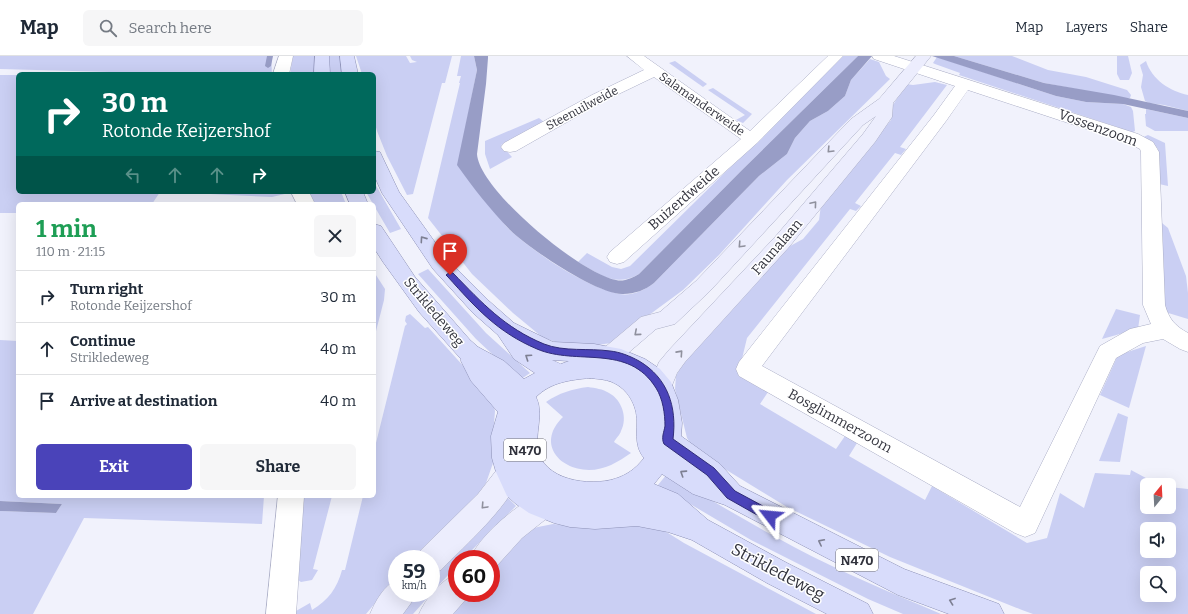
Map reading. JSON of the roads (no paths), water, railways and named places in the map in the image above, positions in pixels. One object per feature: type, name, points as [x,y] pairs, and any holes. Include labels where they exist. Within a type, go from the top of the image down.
[{"type":"main road","points":[[322,56],[322,72]]},
{"type":"main road","points":[[347,56],[350,72]]},
{"type":"main road","points":[[376,160],[391,193],[440,264],[481,307],[506,329],[522,353],[542,366],[563,362]]},
{"type":"main road","name":"Strikledeweg","points":[[376,234],[420,299],[469,353],[475,370],[504,400],[515,402]]},
{"type":"main road","name":"N470","points":[[515,402],[528,410],[524,449],[534,471],[542,478],[563,490],[590,494],[610,492],[637,483],[649,473],[664,449],[670,426],[667,401],[660,386],[654,378],[642,368],[617,362],[583,369],[572,369],[563,362],[515,402],[503,430],[502,443],[508,475],[514,486],[542,506]]},
{"type":"main road","name":"N470","points":[[617,362],[625,378],[643,397],[648,408],[648,438],[651,448],[664,449],[703,485],[731,495],[898,581],[989,614]]},
{"type":"main road","name":"Strikledeweg","points":[[628,486],[657,497],[669,504],[698,529],[777,573],[858,614]]},
{"type":"main road","points":[[542,506],[563,490]]},
{"type":"main road","name":"Strikledeweg","points":[[542,506],[563,514],[579,516],[636,513],[659,517],[698,529]]},
{"type":"street","points":[[282,72],[286,56]]},
{"type":"street","name":"Salamanderweide","points":[[634,56],[750,139],[836,56]]},
{"type":"street","name":"Vossenzoom","points":[[882,57],[921,60],[964,84],[1132,138],[1147,146],[1150,152],[1154,305],[1157,317],[1165,330]]},
{"type":"street","name":"Faunalaan","points":[[617,362],[662,330],[667,318],[703,286],[857,122],[884,102],[921,60]]},
{"type":"street","name":"Steenuilweide","points":[[510,147],[598,98],[655,71]]},
{"type":"street","name":"Bosglimmerzoom","points":[[964,84],[940,118],[747,370],[1025,524],[1108,352],[1138,335],[1165,330]]},
{"type":"street","name":"Faunalaan","points":[[660,386],[668,369],[677,356],[782,242],[869,138],[884,116],[884,102]]},
{"type":"street","name":"Buizerdweide","points":[[617,257],[750,139]]},
{"type":"street","points":[[1165,330],[1188,343]]},
{"type":"street","points":[[440,551],[487,503],[508,475]]},
{"type":"street","points":[[281,614],[291,498]]},
{"type":"street","points":[[492,550],[512,529],[542,506]]},
{"type":"street","points":[[434,614],[448,598]]},
{"type":"street","points":[[385,614],[394,602]]},
{"type":"waterway","points":[[268,66],[270,56]]}]
